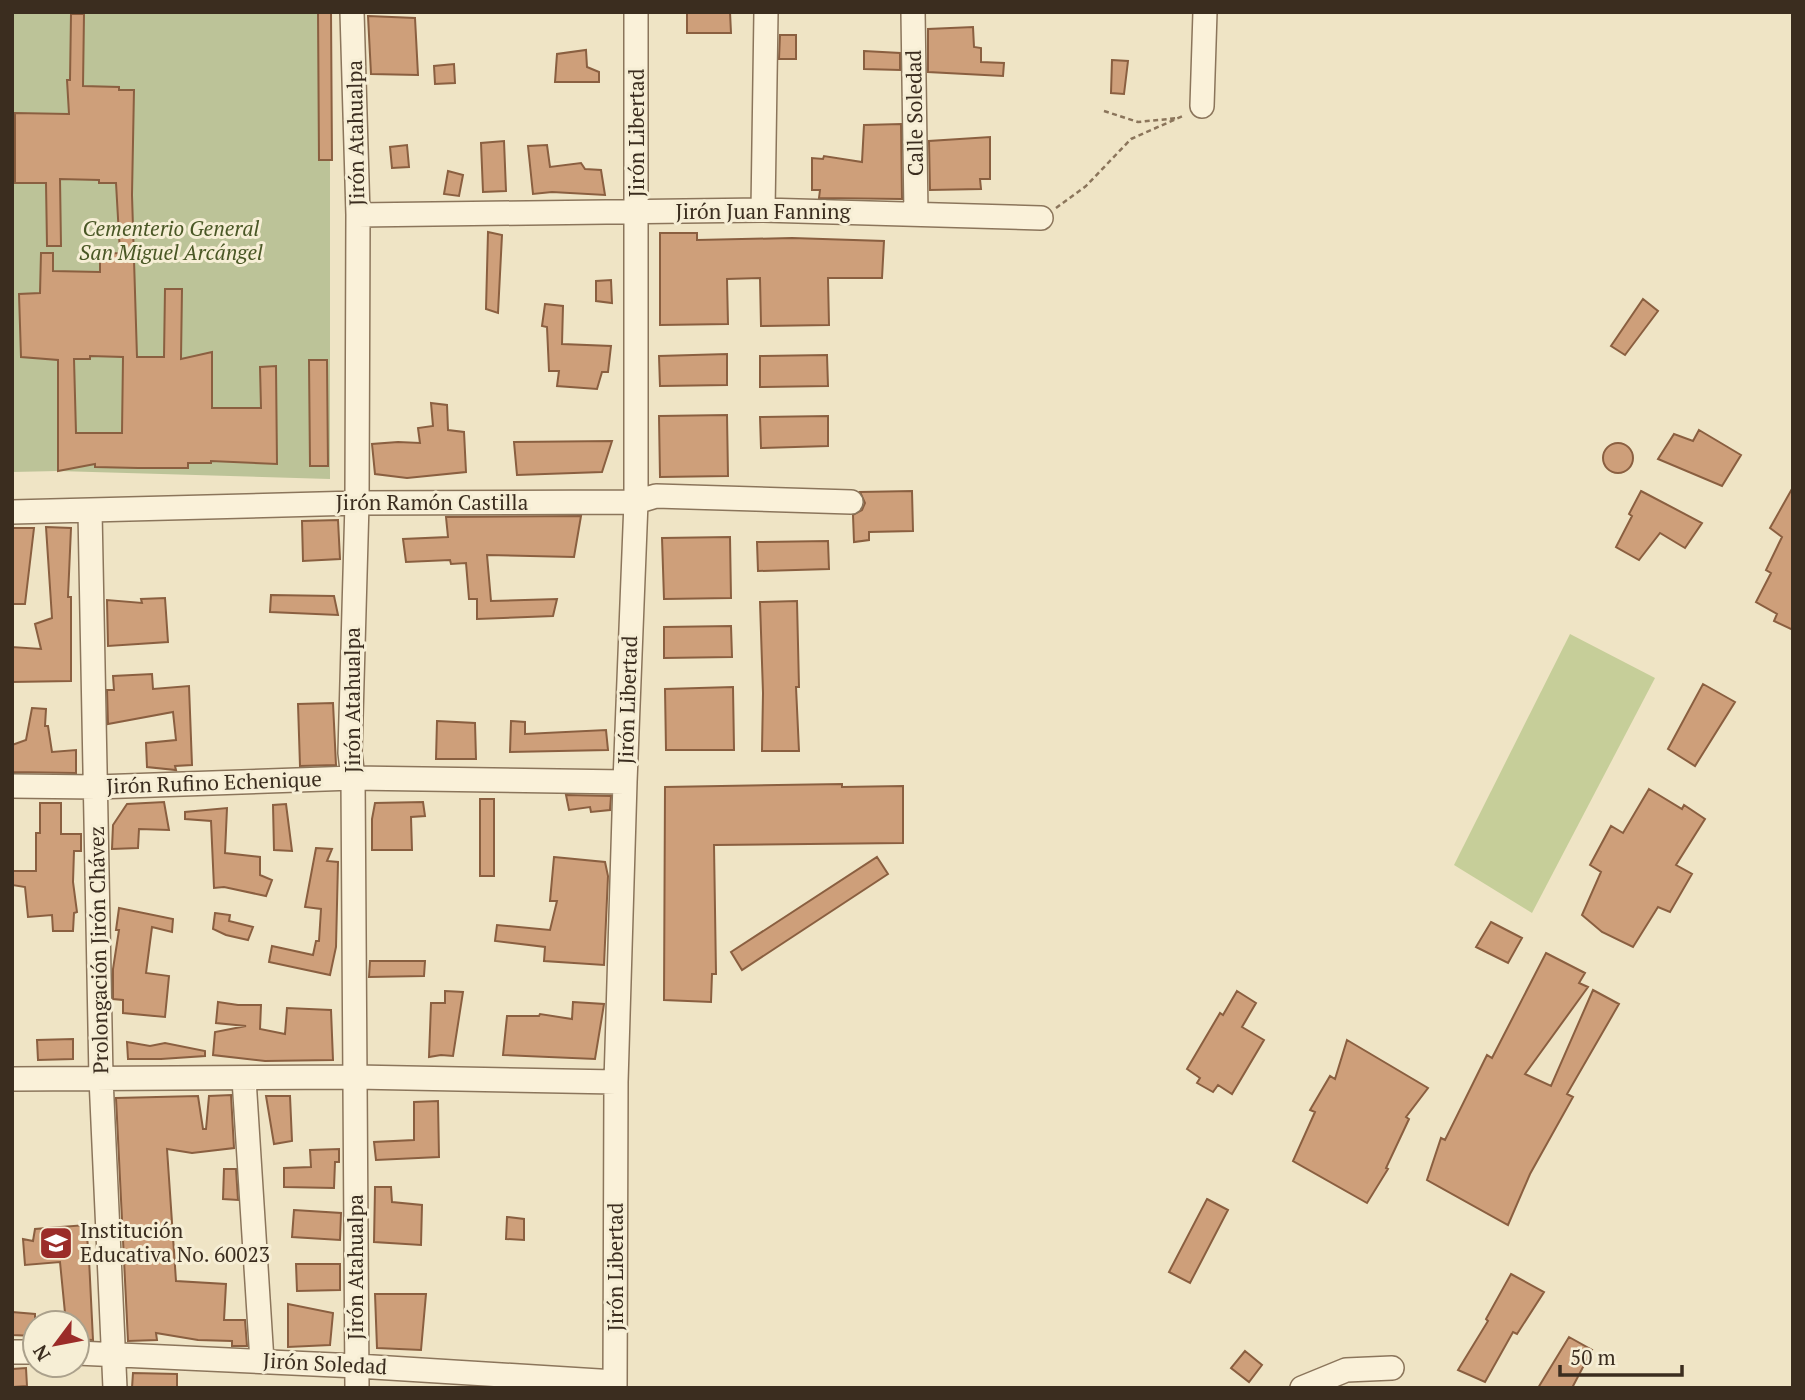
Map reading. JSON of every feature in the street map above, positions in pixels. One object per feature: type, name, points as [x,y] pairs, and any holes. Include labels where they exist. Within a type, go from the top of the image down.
[{"type":"street","name":"Jirón Atahualpa","points":[[352,12],[358,215],[357,503],[350,753],[353,778],[357,1377]]},
{"type":"street","name":"Jirón Libertad","points":[[615,1385],[616,1082],[636,502],[636,12]]},
{"type":"street","points":[[763,211],[766,12]]},
{"type":"street","name":"Calle Soledad","points":[[913,12],[916,214]]},
{"type":"street","points":[[1202,106],[1205,12]]},
{"type":"street","name":"Jirón Juan Fanning","points":[[358,215],[763,211],[1041,218]]},
{"type":"street","name":"Jirón Ramón Castilla","points":[[12,512],[357,503],[636,502],[656,496],[851,502]]},
{"type":"street","name":"Prolongación Jirón Chávez","points":[[90,511],[101,1078],[115,1388]]},
{"type":"street","name":"Jirón Rufino Echenique","points":[[12,786],[96,788],[353,778],[625,782]]},
{"type":"street","points":[[12,1079],[356,1077],[616,1082]]},
{"type":"street","points":[[244,1079],[262,1361]]},
{"type":"street","name":"Jirón Soledad","points":[[91,1353],[262,1361],[357,1377],[615,1385]]},
{"type":"street","points":[[1302,1388],[1346,1370],[1392,1368]]},
{"type":"path","points":[[1041,218],[1086,186],[1131,139],[1202,106]]},
{"type":"path","points":[[1104,111],[1138,122],[1182,117]]},
{"type":"green space","name":"Cementerio General San Miguel Arcángel","points":[[12,12],[330,12],[330,479],[12,472]]},
{"type":"green space","points":[[1570,634],[1655,678],[1532,913],[1454,865]]},
{"type":"building","points":[[318,12],[331,12],[332,160],[319,160]]},
{"type":"building","points":[[687,12],[730,12],[731,33],[687,33]]},
{"type":"building","points":[[71,14],[84,14],[83,86],[134,90],[132,195],[137,357],[164,357],[165,289],[182,289],[181,359],[212,352],[212,408],[261,408],[260,367],[276,366],[277,464],[211,461],[188,463],[188,468],[138,468],[95,467],[95,464],[58,471],[58,360],[21,357],[19,294],[40,293],[41,253],[53,253],[53,271],[100,272],[100,254],[120,253],[116,183],[60,179],[61,246],[47,246],[46,183],[15,183],[15,113],[69,114],[67,80],[70,80]],"holes":[[[90,356],[123,357],[122,433],[76,433],[74,359],[90,359]]]},
{"type":"building","points":[[368,16],[415,18],[418,75],[371,74]]},
{"type":"building","points":[[973,27],[974,47],[981,48],[981,62],[1004,63],[1003,76],[928,72],[928,29]]},
{"type":"building","points":[[780,35],[796,35],[796,59],[779,59]]},
{"type":"building","points":[[586,50],[587,67],[599,72],[599,82],[555,82],[557,54]]},
{"type":"building","points":[[864,51],[900,53],[900,70],[864,69]]},
{"type":"building","points":[[1112,60],[1128,61],[1124,94],[1111,93]]},
{"type":"building","points":[[454,64],[455,83],[435,84],[434,66]]},
{"type":"building","points":[[901,124],[902,199],[819,198],[820,190],[812,190],[812,158],[823,159],[824,156],[862,162],[864,125]]},
{"type":"building","points":[[990,137],[990,179],[980,179],[981,189],[930,190],[929,141]]},
{"type":"building","points":[[504,141],[506,191],[483,192],[481,143]]},
{"type":"building","points":[[407,145],[409,167],[392,168],[390,147]]},
{"type":"building","points":[[547,145],[550,167],[581,163],[585,169],[601,170],[605,195],[552,192],[533,194],[528,146]]},
{"type":"building","points":[[448,171],[463,175],[459,196],[444,194]]},
{"type":"building","points":[[488,232],[502,235],[498,313],[486,309]]},
{"type":"building","points":[[660,233],[697,233],[697,240],[792,238],[884,241],[882,278],[828,278],[829,325],[761,326],[760,278],[727,279],[728,324],[660,325]]},
{"type":"building","points":[[611,280],[612,303],[596,301],[596,281]]},
{"type":"building","points":[[1643,299],[1658,311],[1625,355],[1611,346]]},
{"type":"building","points":[[545,304],[563,306],[562,344],[611,346],[608,372],[602,372],[597,389],[557,386],[559,371],[549,371],[547,327],[542,326]]},
{"type":"building","points":[[727,354],[727,385],[660,386],[659,356]]},
{"type":"building","points":[[827,355],[828,386],[760,387],[760,356]]},
{"type":"building","points":[[309,360],[327,360],[328,466],[310,466]]},
{"type":"building","points":[[431,403],[447,405],[448,430],[464,432],[466,472],[407,478],[375,474],[372,444],[420,443],[418,428],[433,426]]},
{"type":"building","points":[[727,415],[728,476],[660,477],[659,416]]},
{"type":"building","points":[[828,416],[828,446],[761,448],[760,417]]},
{"type":"building","points":[[1699,430],[1741,455],[1722,486],[1658,459],[1674,434],[1693,441]]},
{"type":"building","points":[[612,441],[602,472],[517,475],[514,442]]},
{"type":"building","points":[[1618,443],[1629,447],[1633,458],[1629,469],[1618,473],[1607,469],[1603,458],[1607,447]]},
{"type":"building","points":[[1793,487],[1793,630],[1774,621],[1777,614],[1756,602],[1771,573],[1766,570],[1782,537],[1770,528]]},
{"type":"building","points":[[912,491],[913,531],[869,532],[869,540],[854,542],[853,515],[862,510],[865,503],[860,492]]},
{"type":"building","points":[[1641,491],[1702,523],[1685,548],[1660,533],[1639,560],[1616,547]]},
{"type":"building","points":[[581,516],[574,557],[487,555],[491,601],[557,599],[553,616],[477,619],[477,599],[469,599],[466,563],[451,564],[450,560],[406,562],[403,539],[448,537],[446,517]]},
{"type":"building","points":[[338,520],[340,559],[303,561],[302,521]]},
{"type":"building","points":[[46,527],[71,528],[68,597],[71,597],[71,681],[12,682],[12,647],[41,649],[35,624],[52,618]]},
{"type":"building","points":[[12,528],[34,528],[25,604],[12,604]]},
{"type":"building","points":[[730,537],[731,598],[664,599],[662,538]]},
{"type":"building","points":[[828,541],[829,569],[758,571],[757,542]]},
{"type":"building","points":[[271,595],[334,596],[338,615],[270,612]]},
{"type":"building","points":[[165,598],[168,642],[108,646],[107,600],[142,603],[141,599]]},
{"type":"building","points":[[797,601],[799,687],[796,687],[799,751],[762,751],[760,602]]},
{"type":"building","points":[[731,626],[732,657],[664,658],[664,627]]},
{"type":"building","points":[[152,674],[153,689],[189,686],[192,765],[175,766],[176,770],[147,767],[146,743],[176,740],[173,712],[108,724],[107,690],[114,690],[113,676]]},
{"type":"building","points":[[1703,684],[1735,702],[1695,766],[1668,749]]},
{"type":"building","points":[[733,687],[734,750],[666,750],[665,689]]},
{"type":"building","points":[[333,703],[336,765],[300,766],[298,704]]},
{"type":"building","points":[[32,708],[46,709],[45,726],[48,726],[52,752],[76,750],[76,773],[12,772],[12,745],[26,740]]},
{"type":"building","points":[[437,721],[475,723],[476,759],[436,759]]},
{"type":"building","points":[[511,721],[525,722],[525,734],[606,730],[608,750],[510,752]]},
{"type":"building","points":[[842,784],[842,787],[903,786],[903,843],[714,845],[716,974],[712,974],[711,1002],[664,1000],[665,787]]},
{"type":"building","points":[[1649,789],[1682,809],[1684,805],[1705,819],[1676,865],[1692,874],[1670,912],[1658,907],[1633,947],[1602,932],[1582,915],[1601,872],[1590,865],[1611,826],[1623,833]]},
{"type":"building","points":[[566,795],[611,796],[610,810],[591,812],[590,807],[569,810]]},
{"type":"building","points":[[480,799],[494,799],[494,876],[480,876]]},
{"type":"building","points":[[164,802],[169,830],[139,829],[138,848],[112,849],[113,825],[127,804]]},
{"type":"building","points":[[423,802],[425,816],[411,817],[412,850],[372,850],[375,803]]},
{"type":"building","points":[[40,803],[61,803],[61,834],[81,834],[81,851],[74,851],[73,882],[77,912],[74,913],[73,931],[53,931],[52,915],[28,917],[25,887],[12,885],[12,871],[36,871],[36,833],[40,833]]},
{"type":"building","points":[[286,804],[292,851],[274,850],[273,805]]},
{"type":"building","points":[[227,808],[225,853],[260,857],[260,875],[272,880],[266,896],[224,887],[214,888],[211,821],[185,819],[185,812]]},
{"type":"building","points":[[316,848],[332,849],[327,861],[338,862],[336,947],[330,975],[269,962],[272,946],[313,955],[316,941],[319,941],[321,909],[305,907]]},
{"type":"building","points":[[554,857],[605,862],[608,876],[604,965],[544,961],[545,947],[495,941],[497,925],[550,930],[557,901],[550,901]]},
{"type":"building","points":[[877,857],[888,874],[742,970],[731,952]]},
{"type":"building","points":[[119,908],[173,919],[172,932],[152,927],[146,973],[169,976],[165,1017],[123,1013],[123,1000],[113,999]]},
{"type":"building","points":[[215,913],[230,915],[229,921],[253,927],[248,940],[213,929]]},
{"type":"building","points":[[1491,922],[1522,938],[1508,963],[1476,947]]},
{"type":"building","points":[[1546,953],[1585,973],[1579,983],[1588,987],[1525,1074],[1551,1086],[1593,990],[1619,1004],[1567,1094],[1573,1097],[1530,1174],[1508,1225],[1427,1180],[1441,1138],[1445,1140],[1487,1055],[1492,1058]]},
{"type":"building","points":[[370,961],[425,961],[424,976],[369,977]]},
{"type":"building","points":[[445,991],[463,992],[453,1056],[429,1057],[431,1003],[445,1003]]},
{"type":"building","points":[[1237,991],[1256,1003],[1242,1027],[1264,1040],[1232,1094],[1218,1085],[1213,1092],[1197,1083],[1200,1078],[1187,1069],[1220,1013],[1223,1015]]},
{"type":"building","points":[[218,1002],[261,1005],[260,1029],[285,1034],[287,1008],[331,1010],[333,1060],[265,1061],[213,1055],[215,1032],[246,1026],[216,1023]]},
{"type":"building","points":[[573,1002],[604,1004],[595,1059],[503,1055],[507,1016],[540,1014],[572,1019]]},
{"type":"building","points":[[73,1039],[73,1059],[38,1060],[37,1040]]},
{"type":"building","points":[[1347,1040],[1428,1088],[1406,1117],[1409,1119],[1386,1168],[1388,1169],[1367,1203],[1293,1161],[1315,1112],[1310,1110],[1330,1076],[1335,1079]]},
{"type":"building","points":[[127,1042],[150,1046],[165,1043],[205,1051],[205,1056],[128,1059]]},
{"type":"building","points":[[231,1095],[234,1148],[192,1153],[167,1149],[176,1281],[226,1284],[224,1320],[245,1320],[247,1346],[232,1346],[232,1341],[198,1340],[156,1333],[157,1340],[128,1341],[116,1098],[198,1096],[203,1129],[206,1129],[209,1096]]},
{"type":"building","points":[[266,1096],[290,1096],[292,1141],[274,1144]]},
{"type":"building","points":[[438,1101],[439,1157],[376,1160],[374,1142],[414,1140],[414,1102]]},
{"type":"building","points":[[339,1149],[339,1162],[335,1162],[334,1188],[284,1187],[284,1168],[311,1167],[310,1150]]},
{"type":"building","points":[[224,1169],[236,1169],[238,1200],[223,1199]]},
{"type":"building","points":[[375,1187],[391,1187],[392,1202],[422,1205],[421,1245],[374,1242]]},
{"type":"building","points":[[1207,1199],[1228,1210],[1190,1283],[1169,1272]]},
{"type":"building","points":[[294,1210],[341,1213],[340,1240],[292,1237]]},
{"type":"building","points":[[507,1217],[524,1219],[524,1240],[506,1239]]},
{"type":"building","points":[[86,1225],[93,1340],[91,1309],[65,1309],[60,1262],[25,1265],[23,1239],[33,1241],[35,1229]]},
{"type":"building","points":[[296,1264],[340,1264],[340,1290],[297,1291]]},
{"type":"building","points":[[1511,1274],[1544,1292],[1517,1334],[1513,1332],[1485,1382],[1458,1370],[1488,1321],[1486,1319]]},
{"type":"building","points":[[375,1294],[426,1294],[421,1350],[377,1348]]},
{"type":"building","points":[[288,1304],[333,1313],[330,1345],[288,1347]]},
{"type":"building","points":[[12,1312],[21,1313],[21,1335],[12,1335]]},
{"type":"building","points":[[1569,1337],[1592,1350],[1572,1388],[1538,1388]]},
{"type":"building","points":[[1245,1351],[1262,1365],[1249,1382],[1231,1368]]},
{"type":"building","points":[[21,1368],[21,1379],[27,1379],[27,1386],[12,1387],[12,1369]]},
{"type":"building","points":[[133,1373],[177,1374],[177,1388],[132,1388]]},
{"type":"place","name":"Institución Educativa No. 60023","points":[[56,1243]]}]
